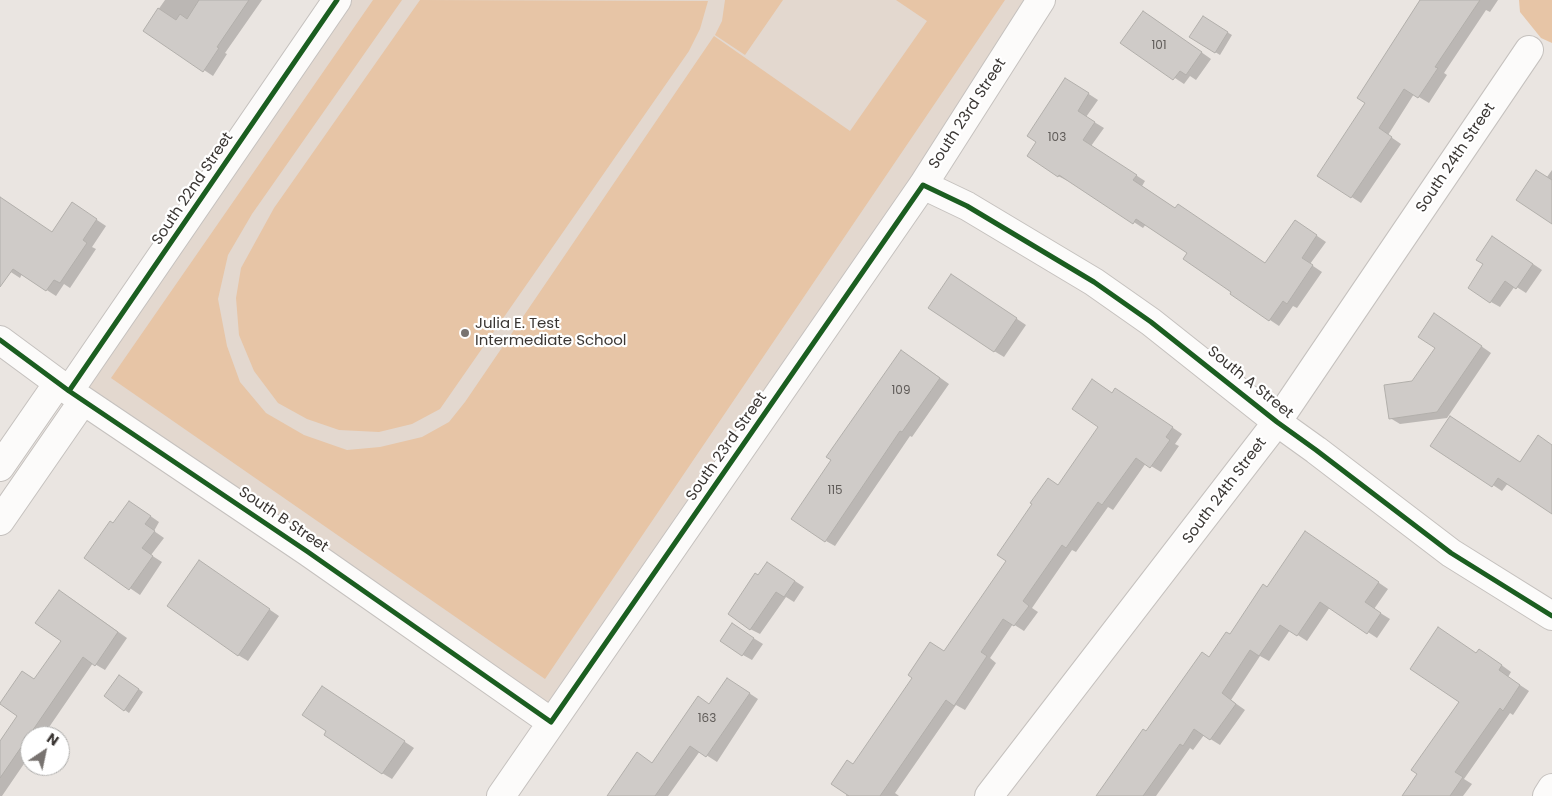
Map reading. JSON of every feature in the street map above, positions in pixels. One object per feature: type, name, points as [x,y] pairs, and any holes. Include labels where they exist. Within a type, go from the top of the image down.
[{"type":"street","name":"South 22nd Street","points":[[0,521],[70,392],[337,0]]},
{"type":"street","name":"South 23rd Street","points":[[501,796],[923,185],[1041,0]]},
{"type":"street","name":"South 24th Street","points":[[989,796],[1277,422],[1529,50]]},
{"type":"street","name":"South A Street","points":[[923,185],[967,206],[1081,274],[1151,322],[1277,422],[1451,553],[1552,616]]},
{"type":"street","name":"South B Street","points":[[0,340],[70,392],[308,552],[551,722]]},
{"type":"street","name":"South 22nd Street","points":[[0,467],[70,392]]},
{"type":"street","points":[[1547,796],[1552,788]]},
{"type":"shaded area","name":"Julia E. Test Intermediate School","points":[[337,0],[1041,0],[551,722],[69,391]]},
{"type":"shaded area","points":[[373,0],[402,0],[252,214],[228,255],[218,299],[227,346],[240,382],[266,413],[304,435],[347,450],[380,447],[422,437],[449,422],[465,402],[714,36],[850,131],[927,21],[896,0],[1005,0],[545,679],[111,378]]},
{"type":"shaded area","points":[[420,0],[708,1],[700,29],[689,51],[440,409],[412,424],[379,432],[339,430],[307,419],[278,403],[254,371],[239,335],[236,298],[241,268],[274,208]]},
{"type":"shaded area","points":[[725,0],[783,0],[745,55],[715,35],[722,21]]},
{"type":"shaded area","points":[[1519,0],[1552,0],[1552,43],[1541,38],[1520,12]]},
{"type":"building","points":[[199,0],[249,0],[217,47],[219,48],[203,72],[143,31],[158,8],[176,20],[180,14],[187,19]]},
{"type":"building","points":[[1420,0],[1480,0],[1435,67],[1438,68],[1418,98],[1404,89],[1379,128],[1392,137],[1351,198],[1317,176],[1365,103],[1357,98]]},
{"type":"building","points":[[1143,11],[1202,52],[1186,75],[1180,71],[1173,80],[1120,43]]},
{"type":"building","points":[[1203,16],[1228,32],[1215,53],[1189,37]]},
{"type":"building","points":[[1065,78],[1089,93],[1078,111],[1095,122],[1083,140],[1137,175],[1133,180],[1175,208],[1178,204],[1265,263],[1295,220],[1317,235],[1302,258],[1313,265],[1287,304],[1283,301],[1269,321],[1183,259],[1187,253],[1136,219],[1133,224],[1027,156],[1036,142],[1027,136]]},
{"type":"building","points":[[1536,170],[1552,180],[1552,224],[1516,200]]},
{"type":"building","points":[[0,197],[52,232],[72,202],[97,219],[83,240],[87,243],[60,283],[54,280],[46,291],[13,269],[0,287]]},
{"type":"building","points":[[1492,236],[1533,264],[1516,289],[1505,281],[1490,303],[1468,288],[1483,264],[1476,260]]},
{"type":"building","points":[[951,274],[1017,318],[994,352],[928,308]]},
{"type":"building","points":[[1434,313],[1482,346],[1437,412],[1389,419],[1384,385],[1412,381],[1435,348],[1418,337]]},
{"type":"building","points":[[901,350],[940,378],[902,432],[900,431],[825,542],[791,519],[831,460],[826,457]]},
{"type":"building","points":[[1092,379],[1112,393],[1115,388],[1173,427],[1166,437],[1170,440],[1150,468],[1136,458],[1102,505],[1098,502],[1066,548],[1062,545],[1023,601],[1029,606],[1014,626],[1003,619],[981,652],[987,656],[954,706],[946,700],[880,796],[849,796],[831,784],[847,760],[853,764],[912,678],[908,675],[930,642],[944,651],[1006,561],[997,555],[1032,504],[1030,503],[1048,478],[1058,485],[1098,427],[1072,409]]},
{"type":"building","points":[[1450,416],[1520,462],[1538,435],[1552,445],[1552,514],[1498,478],[1492,487],[1430,446]]},
{"type":"building","points":[[129,501],[151,516],[145,524],[155,531],[142,548],[153,556],[129,590],[84,558],[110,521],[113,523]]},
{"type":"building","points":[[1305,531],[1379,582],[1365,602],[1381,613],[1367,634],[1320,602],[1297,636],[1280,625],[1259,656],[1250,650],[1222,693],[1236,704],[1210,740],[1194,729],[1183,746],[1180,744],[1143,796],[1096,796],[1143,729],[1146,731],[1202,652],[1209,657],[1226,632],[1230,634],[1263,584],[1267,587]]},
{"type":"building","points":[[199,560],[270,609],[238,656],[167,606]]},
{"type":"building","points":[[767,562],[795,581],[784,597],[776,592],[750,630],[728,614],[755,573],[758,575]]},
{"type":"building","points":[[59,590],[118,632],[95,666],[83,657],[36,726],[20,726],[20,749],[0,778],[0,741],[17,716],[0,703],[22,671],[34,679],[61,641],[35,623]]},
{"type":"building","points":[[732,623],[754,638],[742,656],[720,641]]},
{"type":"building","points":[[1438,627],[1476,653],[1479,649],[1502,665],[1499,670],[1520,685],[1503,711],[1500,708],[1455,772],[1463,777],[1450,796],[1402,796],[1417,774],[1411,770],[1459,702],[1410,669]]},
{"type":"building","points":[[119,675],[139,689],[124,711],[104,696]]},
{"type":"building","points":[[727,678],[750,693],[706,757],[690,746],[655,796],[607,796],[637,752],[652,763],[698,696],[709,704]]},
{"type":"building","points":[[322,686],[405,741],[382,774],[324,735],[326,731],[302,715]]},
{"type":"cycle path","points":[[69,391],[337,0]]},
{"type":"cycle path","points":[[0,340],[69,391],[308,552],[551,722],[923,185],[967,206],[1094,282],[1151,322],[1277,422],[1451,553],[1552,616]]},
{"type":"place","name":"Julia E. Test Intermediate School","points":[[465,333]]}]
